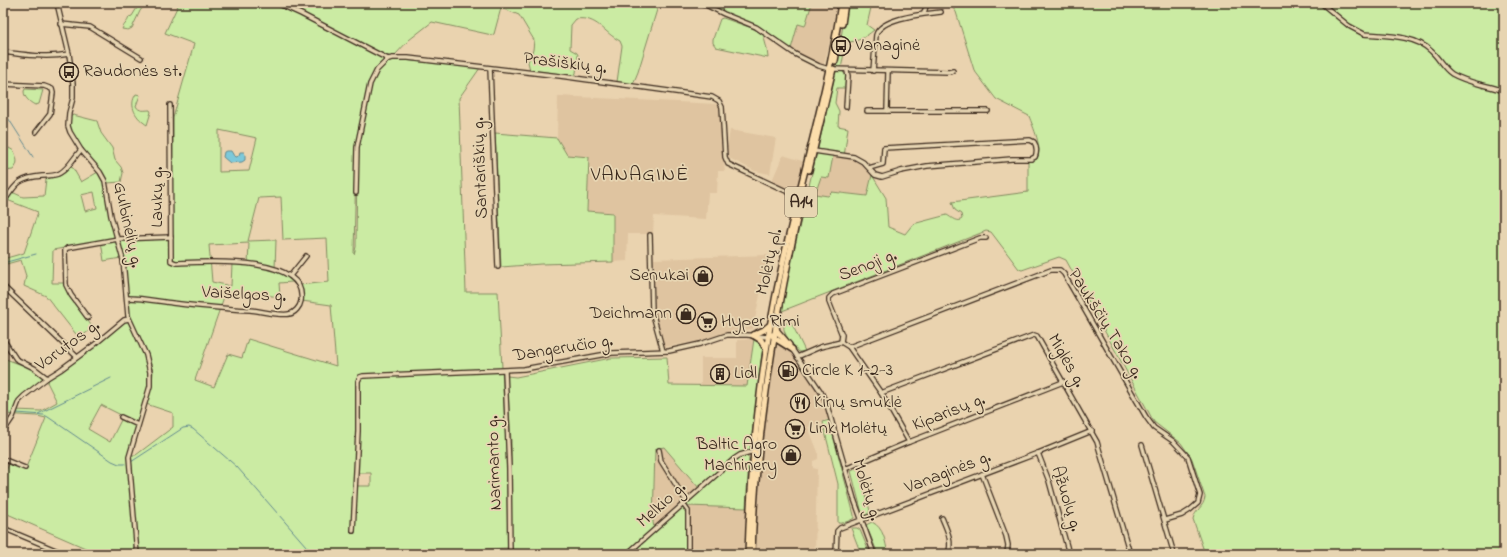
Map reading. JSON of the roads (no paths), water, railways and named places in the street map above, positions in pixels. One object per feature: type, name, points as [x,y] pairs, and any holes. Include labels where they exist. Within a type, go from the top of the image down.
[{"type":"highway","name":"Molėtų pl.","points":[[752,554],[759,444],[770,338],[782,264],[831,69],[841,3]]},
{"type":"highway","name":"Molėtų pl.","points":[[772,326],[814,151],[845,3]]},
{"type":"highway","points":[[753,335],[772,326]]},
{"type":"highway","points":[[772,326],[770,338],[785,342]]},
{"type":"highway","points":[[772,326],[792,349]]},
{"type":"highway","points":[[753,335],[761,340],[769,350],[785,342]]},
{"type":"highway","name":"Molėtų pl.","points":[[748,554],[754,451],[769,350]]},
{"type":"street","name":"Gulbinėlių g.","points":[[57,3],[69,54],[73,92],[68,126],[81,150],[103,176],[114,229],[123,260],[129,319],[146,355],[150,372],[150,386],[129,457],[137,554]]},
{"type":"street","points":[[277,3],[388,59],[377,70],[370,84],[357,147],[356,193]]},
{"type":"street","points":[[702,3],[756,27],[795,54],[819,66],[847,71],[953,71]]},
{"type":"street","points":[[924,13],[926,3]]},
{"type":"street","points":[[1321,3],[1356,31],[1364,34],[1414,41],[1431,51],[1443,66],[1459,77],[1504,91]]},
{"type":"street","points":[[873,71],[877,30],[891,22],[924,13],[941,12]]},
{"type":"street","points":[[61,24],[90,28],[141,58]]},
{"type":"street","points":[[3,52],[58,56],[69,54]]},
{"type":"street","name":"Prašiškių g.","points":[[388,59],[408,58],[704,95],[715,98],[719,101],[722,107],[725,157],[728,164],[799,197]]},
{"type":"street","name":"Santariškių g.","points":[[490,68],[498,267]]},
{"type":"street","points":[[846,107],[847,71]]},
{"type":"street","points":[[887,111],[888,71]]},
{"type":"street","points":[[3,84],[44,86],[52,89],[53,93],[50,114],[36,132]]},
{"type":"street","name":"Laukų g.","points":[[88,318],[71,295],[66,285],[65,250],[67,248],[118,239],[171,237],[170,105]]},
{"type":"street","points":[[867,111],[988,111]]},
{"type":"street","points":[[814,151],[854,157],[863,162],[875,175],[882,177],[901,171],[927,166],[1012,159],[1030,159],[1035,157],[1035,143],[1030,140],[884,148],[883,164],[881,166],[869,168]]},
{"type":"street","points":[[3,203],[20,181],[27,178],[51,176],[61,173],[81,150]]},
{"type":"street","points":[[650,235],[652,311],[663,351]]},
{"type":"street","name":"Vaišelgos g.","points":[[127,298],[288,315],[298,308],[301,298],[298,284],[290,276],[270,268],[238,262],[174,263],[171,260],[171,237]]},
{"type":"street","name":"Senoji g.","points":[[841,342],[842,335],[829,302],[829,298],[832,294],[980,238],[986,238]]},
{"type":"street","points":[[290,276],[306,256]]},
{"type":"street","name":"Paukščių Tako g.","points":[[849,347],[1051,270],[1060,270],[1068,281],[1146,417],[1154,428],[1173,442],[1188,457],[1200,492],[1200,500],[1186,513],[1165,520]]},
{"type":"street","points":[[3,286],[77,357]]},
{"type":"street","name":"Vorutos g.","points":[[3,432],[13,417],[19,401],[24,396],[124,320],[129,319]]},
{"type":"street","name":"Dangeručio g.","points":[[353,531],[357,456],[358,381],[360,377],[505,370],[546,366],[612,353],[663,351],[700,344],[727,336],[753,335],[770,338]]},
{"type":"street","name":"Miglės g.","points":[[881,393],[1034,335],[1039,337],[1097,442],[1130,554]]},
{"type":"street","points":[[3,338],[16,359],[34,368],[47,378]]},
{"type":"street","points":[[797,357],[820,347],[841,342],[849,347],[881,393],[910,442]]},
{"type":"street","name":"Molėtų g.","points":[[792,349],[825,399],[860,520],[874,554]]},
{"type":"street","name":"Narimanto g.","points":[[505,370],[509,468],[510,554]]},
{"type":"street","name":"Kiparisų g.","points":[[845,469],[1063,382]]},
{"type":"street","points":[[121,417],[138,425]]},
{"type":"street","name":"Vanaginės g.","points":[[836,554],[838,529],[1092,431]]},
{"type":"street","points":[[1142,445],[1174,554]]},
{"type":"street","points":[[659,450],[661,461],[686,501]]},
{"type":"street","name":"Melkio g.","points":[[627,554],[734,459],[740,455],[754,451]]},
{"type":"street","name":"Ąžuolų g.","points":[[1038,452],[1049,481],[1069,554]]},
{"type":"street","points":[[3,460],[25,468]]},
{"type":"street","points":[[982,474],[1006,536],[1008,547],[1007,554]]},
{"type":"street","points":[[683,504],[688,511],[688,554]]},
{"type":"street","points":[[942,518],[951,545],[948,554]]},
{"type":"street","points":[[3,528],[65,554]]},
{"type":"water","points":[[231,151],[234,156],[237,157],[240,152],[244,152],[245,160],[242,162],[230,163],[223,157],[224,152]]},
{"type":"waterway","points":[[3,110],[33,157]]},
{"type":"waterway","points":[[3,263],[36,254]]},
{"type":"waterway","points":[[38,414],[111,378]]},
{"type":"waterway","points":[[3,413],[9,413]]},
{"type":"waterway","points":[[17,413],[44,415],[112,461],[119,464],[125,464]]},
{"type":"waterway","points":[[131,462],[183,428],[189,427],[193,429],[237,467],[313,554]]},
{"type":"place","name":"Vanaginė","points":[[841,46]]},
{"type":"place","name":"Raudonės st.","points":[[69,72]]},
{"type":"place","name":"Senukai","points":[[703,276]]},
{"type":"place","name":"Deichmann","points":[[686,314]]},
{"type":"place","name":"Hyper Rimi","points":[[707,322]]},
{"type":"place","name":"Circle K 1-2-3","points":[[788,371]]},
{"type":"place","name":"Lidl","points":[[720,374]]},
{"type":"place","name":"Kinų smuklė","points":[[800,403]]},
{"type":"place","name":"Link Molėtų","points":[[795,429]]},
{"type":"place","name":"Baltic Agro Machinery","points":[[791,455]]},
{"type":"district","name":"VANAGINĖ","points":[[640,175]]}]
